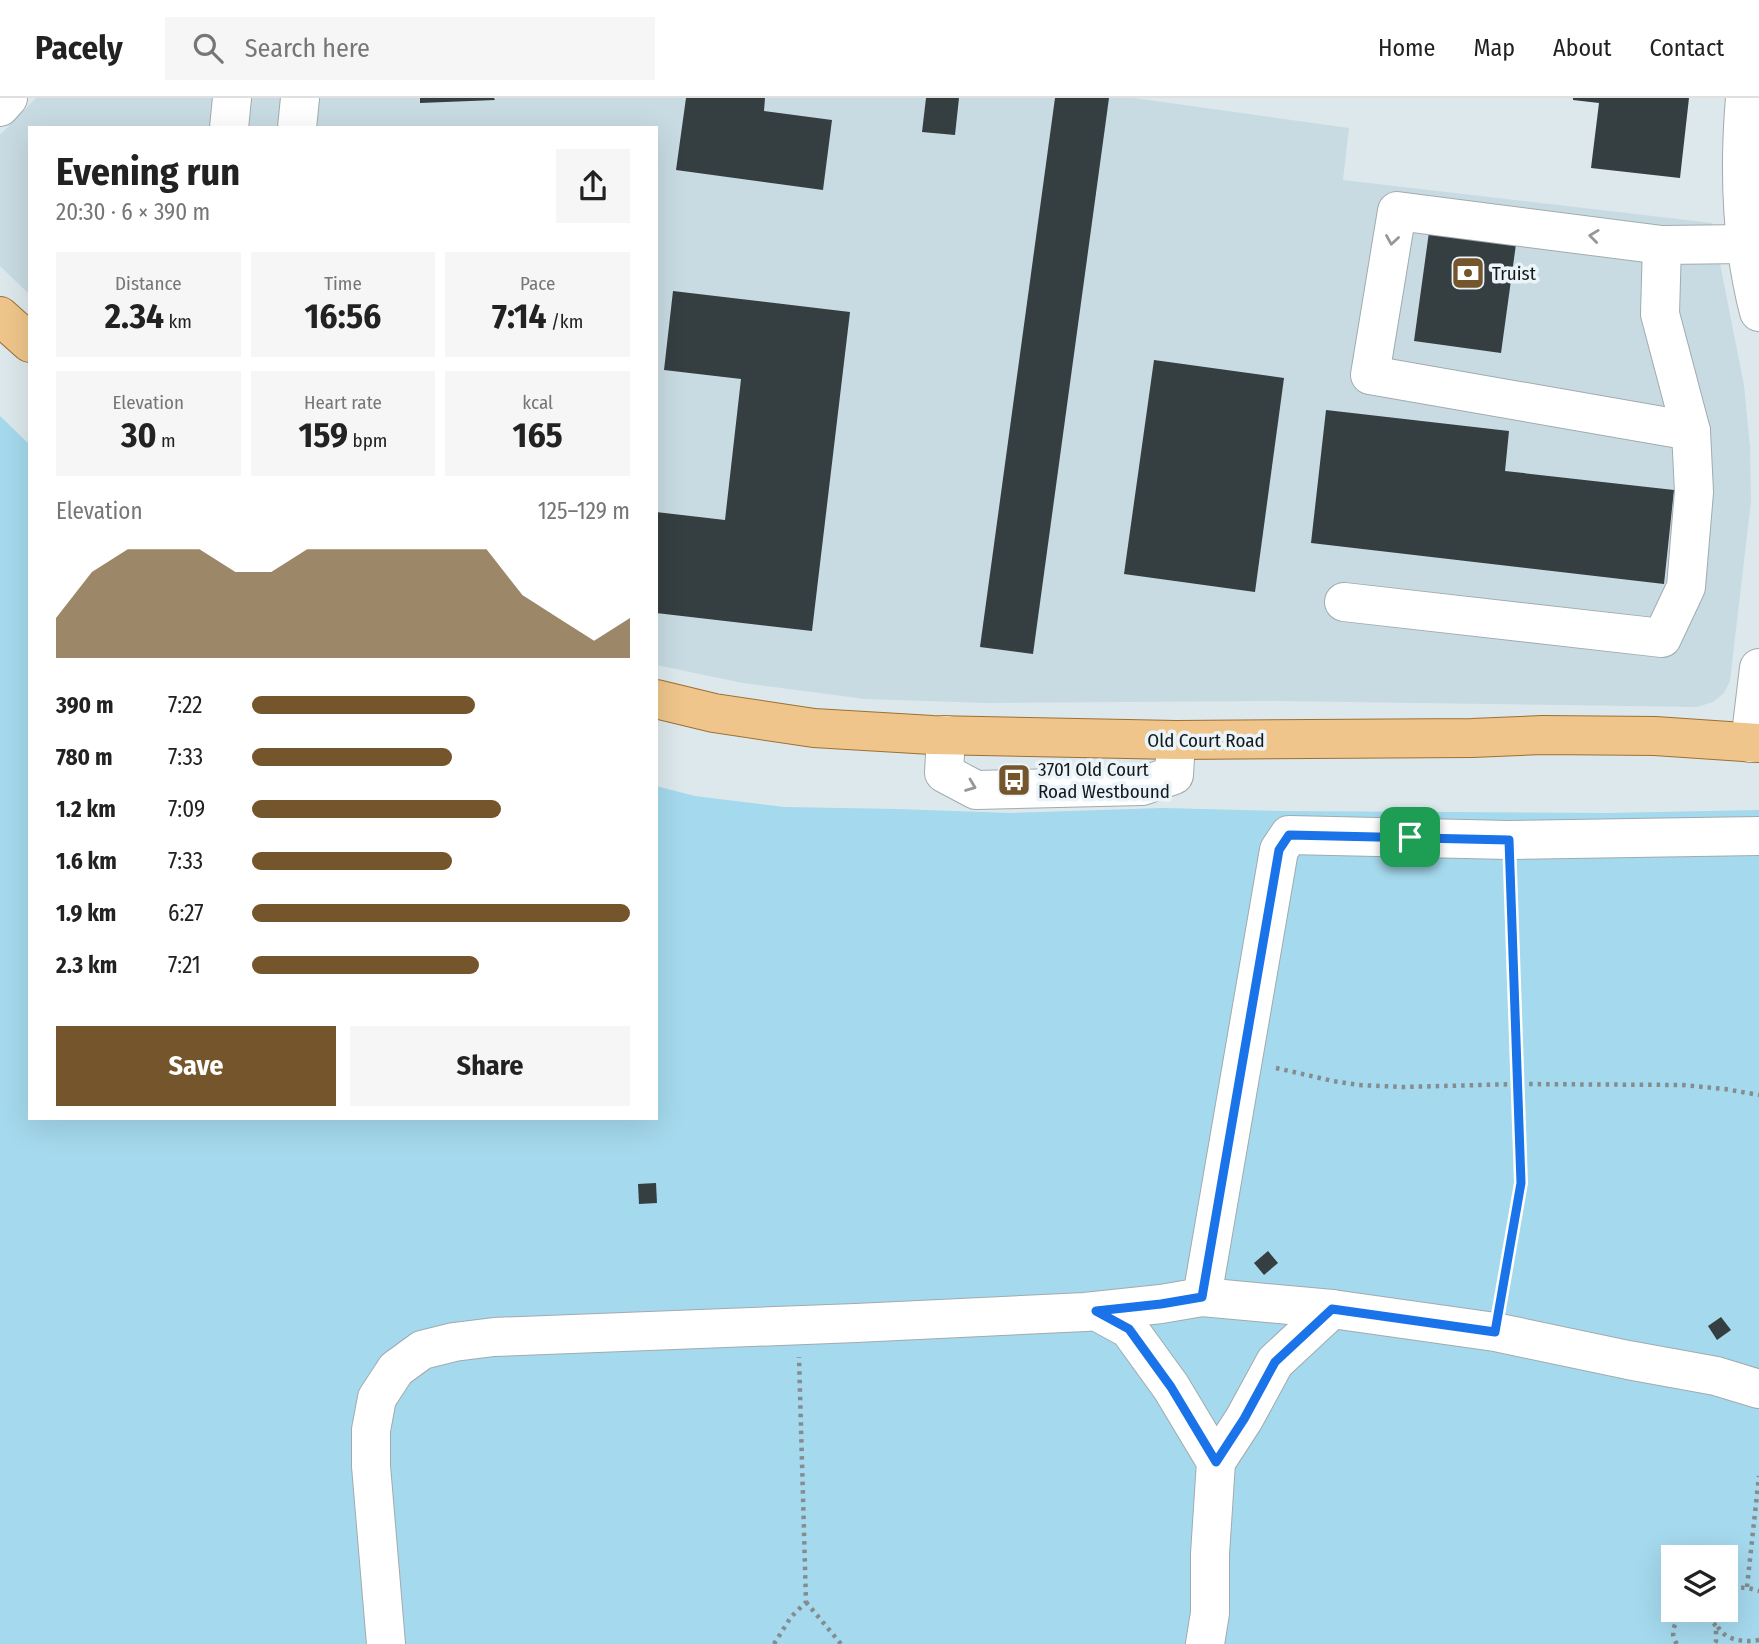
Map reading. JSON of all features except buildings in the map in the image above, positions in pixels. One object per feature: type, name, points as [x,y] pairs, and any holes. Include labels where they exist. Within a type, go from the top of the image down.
[{"type":"main road","points":[[0,316],[28,342]]},
{"type":"main road","name":"Old Court Road","points":[[658,699],[714,713],[814,728],[946,735],[1176,740],[1655,736],[1755,743]]},
{"type":"street","points":[[0,107],[8,98]]},
{"type":"street","points":[[229,126],[232,98]]},
{"type":"street","points":[[296,126],[300,98]]},
{"type":"street","points":[[1745,98],[1742,200],[1753,287],[1759,312]]},
{"type":"street","points":[[1691,430],[1370,375],[1397,211],[1662,245],[1748,244]]},
{"type":"street","points":[[1344,602],[1662,638],[1686,587],[1694,492],[1691,430],[1660,314],[1662,245]]},
{"type":"street","points":[[1755,743],[1759,668]]},
{"type":"street","points":[[946,735],[944,773],[976,790],[1142,786],[1174,775],[1176,740]]},
{"type":"street","points":[[1202,1297],[1279,850],[1289,835],[1509,840],[1759,836]]},
{"type":"street","points":[[386,1644],[371,1466],[371,1430],[377,1398],[396,1369],[422,1350],[454,1342],[494,1337],[1096,1311],[1202,1297],[1332,1309],[1495,1332],[1716,1376],[1759,1389]]},
{"type":"street","points":[[1205,1644],[1210,1613],[1210,1554],[1216,1462],[1244,1419],[1275,1362],[1332,1309]]},
{"type":"street","points":[[1096,1311],[1129,1329],[1171,1387],[1216,1462]]},
{"type":"path","points":[[1495,1332],[1521,1183],[1509,840]]},
{"type":"path","points":[[1243,1060],[1333,1081],[1359,1084],[1404,1087],[1518,1084],[1682,1085],[1759,1095]]},
{"type":"path","points":[[799,1325],[806,1602],[841,1644]]},
{"type":"path","points":[[1747,1587],[1759,1476]]},
{"type":"path","points":[[1738,1588],[1747,1587],[1759,1591]]},
{"type":"path","points":[[774,1644],[791,1617],[806,1602]]},
{"type":"path","points":[[1677,1644],[1672,1638],[1672,1628],[1680,1617],[1692,1612],[1706,1615],[1725,1637],[1738,1644],[1759,1640]]},
{"type":"path","points":[[1714,1644],[1716,1622]]},
{"type":"shaded area","points":[[36,98],[1134,98],[1349,128],[1343,180],[1712,223],[1744,385],[1750,446],[1751,501],[1730,681],[1724,693],[1713,702],[1697,707],[1276,701],[986,703],[865,699],[743,683],[658,665],[658,126],[28,126],[28,293],[0,266],[0,135]]},
{"type":"shaded area","points":[[0,416],[28,443],[28,1120],[658,1120],[658,787],[695,796],[784,807],[1011,813],[1162,808],[1608,813],[1759,810],[1759,1644],[0,1644]]},
{"type":"place","name":"Truist","points":[[1468,273]]},
{"type":"place","name":"3701 Old Court Road Westbound","points":[[1014,780]]},
{"type":"route","points":[[1289,835],[1410,837],[1509,840],[1521,1183],[1495,1332],[1332,1309],[1275,1362],[1244,1419],[1216,1462],[1171,1387],[1129,1329],[1096,1311],[1202,1297],[1279,850],[1289,835]]}]
